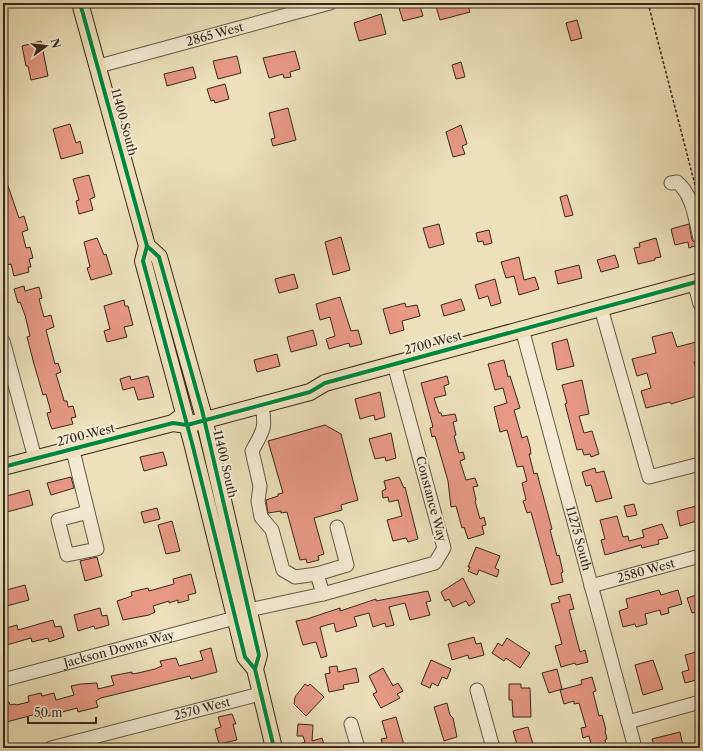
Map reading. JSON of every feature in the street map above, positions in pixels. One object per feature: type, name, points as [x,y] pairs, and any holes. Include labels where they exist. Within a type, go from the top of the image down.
[{"type":"main road","name":"11400 South","points":[[80,3],[99,66],[147,246],[143,261],[181,421],[245,657],[255,669]]},
{"type":"main road","name":"11400 South","points":[[147,246],[159,257],[203,415],[259,655],[255,669],[274,748]]},
{"type":"main road","name":"2700 West","points":[[203,415],[262,404],[310,392],[325,383],[697,282]]},
{"type":"main road","name":"2700 West","points":[[3,467],[203,415],[310,381],[325,383]]},
{"type":"street","name":"2865 West","points":[[99,66],[330,3]]},
{"type":"street","points":[[671,183],[677,182],[683,187],[691,203],[700,238]]},
{"type":"street","points":[[697,282],[700,304]]},
{"type":"street","points":[[601,308],[649,477],[700,464]]},
{"type":"street","name":"11275 South","points":[[522,329],[635,748]]},
{"type":"street","points":[[3,341],[35,458]]},
{"type":"street","name":"Constance Way","points":[[249,610],[323,594],[435,564],[444,548],[394,364]]},
{"type":"street","points":[[262,404],[266,420],[263,430],[252,451],[260,486],[258,501],[261,517],[272,530],[283,570],[295,577],[318,574],[347,565],[337,527]]},
{"type":"street","points":[[72,449],[88,512]]},
{"type":"street","name":"2580 West","points":[[591,586],[700,556]]},
{"type":"street","points":[[318,574],[323,594]]},
{"type":"street","name":"Jackson Downs Way","points":[[3,680],[235,618]]},
{"type":"street","points":[[477,690],[493,748]]},
{"type":"street","name":"2570 West","points":[[51,748],[260,694]]},
{"type":"street","points":[[628,722],[700,702]]},
{"type":"street","points":[[351,724],[358,748]]},
{"type":"path","points":[[648,3],[696,188]]},
{"type":"building","points":[[419,3],[423,16],[403,21],[399,8]]},
{"type":"building","points":[[435,3],[467,3],[470,12],[440,20]]},
{"type":"building","points":[[381,14],[386,34],[359,41],[354,23]]},
{"type":"building","points":[[577,20],[582,38],[571,41],[566,23]]},
{"type":"building","points":[[41,41],[48,76],[31,80],[28,66],[26,66],[22,46]]},
{"type":"building","points":[[295,51],[300,69],[290,72],[291,77],[284,78],[283,74],[269,78],[263,58]]},
{"type":"building","points":[[237,56],[241,73],[218,79],[213,61]]},
{"type":"building","points":[[461,62],[465,77],[456,79],[452,65]]},
{"type":"building","points":[[193,67],[196,78],[167,86],[164,74]]},
{"type":"building","points":[[225,84],[229,99],[215,103],[214,100],[211,101],[207,89]]},
{"type":"building","points":[[288,108],[296,140],[273,146],[271,139],[275,138],[269,113]]},
{"type":"building","points":[[70,124],[76,143],[80,141],[83,153],[61,159],[53,129]]},
{"type":"building","points":[[461,125],[467,144],[462,146],[465,154],[453,157],[446,132]]},
{"type":"building","points":[[89,175],[95,197],[90,199],[93,210],[79,214],[76,201],[79,200],[73,179]]},
{"type":"building","points":[[5,177],[19,218],[24,216],[28,230],[22,232],[26,248],[30,247],[33,258],[29,259],[31,267],[28,267],[29,272],[14,276],[11,264],[7,265],[3,249],[3,178]]},
{"type":"building","points":[[567,195],[573,215],[565,217],[560,197]]},
{"type":"building","points":[[439,224],[444,244],[429,248],[423,228]]},
{"type":"building","points":[[689,224],[692,240],[697,245],[689,248],[688,242],[675,245],[671,229]]},
{"type":"building","points":[[489,230],[492,243],[484,245],[483,241],[478,242],[476,233]]},
{"type":"building","points":[[341,237],[350,270],[333,275],[325,242]]},
{"type":"building","points":[[97,238],[104,255],[106,254],[112,274],[91,280],[87,268],[90,267],[84,242]]},
{"type":"building","points":[[656,238],[661,257],[638,264],[634,248],[640,247],[639,243]]},
{"type":"building","points":[[615,255],[619,267],[601,272],[597,260]]},
{"type":"building","points":[[519,257],[524,280],[535,277],[539,289],[519,295],[514,276],[506,278],[501,262]]},
{"type":"building","points":[[579,265],[582,278],[558,284],[555,271]]},
{"type":"building","points":[[294,274],[298,288],[279,293],[275,279]]},
{"type":"building","points":[[495,279],[501,303],[491,306],[488,296],[479,299],[475,285]]},
{"type":"building","points":[[24,286],[25,291],[39,287],[42,298],[39,299],[44,317],[51,315],[54,327],[46,330],[55,364],[58,363],[61,372],[56,374],[64,401],[67,401],[68,407],[73,406],[76,417],[71,418],[73,424],[52,429],[50,424],[47,413],[51,412],[46,394],[43,395],[34,364],[27,337],[30,336],[25,315],[20,302],[18,303],[14,289]]},
{"type":"building","points":[[340,297],[351,331],[358,330],[362,344],[350,347],[349,343],[329,349],[326,339],[335,336],[330,317],[320,320],[316,304]]},
{"type":"building","points":[[461,299],[465,310],[444,316],[441,305]]},
{"type":"building","points":[[124,300],[125,306],[128,306],[133,325],[124,327],[127,337],[107,342],[104,331],[110,329],[104,306]]},
{"type":"building","points":[[405,303],[406,307],[417,305],[420,316],[402,321],[404,330],[390,334],[383,309]]},
{"type":"building","points":[[313,330],[317,345],[291,352],[287,337]]},
{"type":"building","points":[[672,332],[677,347],[700,341],[700,360],[694,362],[698,376],[700,376],[700,395],[671,404],[670,402],[646,408],[641,391],[651,388],[647,373],[637,376],[632,359],[656,353],[652,337]]},
{"type":"building","points":[[567,339],[574,366],[557,370],[552,343]]},
{"type":"building","points":[[277,354],[280,366],[257,372],[254,360]]},
{"type":"building","points":[[504,360],[508,377],[510,376],[520,408],[514,410],[522,438],[527,436],[531,454],[529,454],[534,474],[537,473],[552,529],[550,530],[557,556],[559,555],[563,572],[561,573],[563,582],[551,585],[531,512],[527,513],[523,501],[526,500],[522,483],[527,481],[523,466],[517,467],[507,430],[500,432],[494,407],[507,403],[503,388],[495,390],[488,364]]},
{"type":"building","points":[[130,376],[131,380],[148,376],[154,397],[138,400],[134,387],[123,390],[120,379]]},
{"type":"building","points":[[447,376],[449,384],[444,386],[446,395],[434,398],[439,413],[441,413],[442,416],[455,414],[457,421],[453,422],[456,435],[454,436],[459,453],[463,452],[465,459],[460,461],[466,480],[475,478],[478,486],[473,487],[475,501],[480,519],[484,517],[486,525],[482,526],[484,534],[468,539],[464,527],[462,528],[456,506],[451,507],[448,481],[435,436],[432,437],[430,428],[433,427],[421,383]]},
{"type":"building","points":[[582,380],[589,414],[579,416],[584,433],[592,431],[599,454],[591,457],[590,454],[584,455],[582,449],[577,450],[565,404],[567,403],[562,385]]},
{"type":"building","points":[[380,392],[385,417],[375,420],[374,415],[360,419],[355,399]]},
{"type":"building","points":[[325,425],[341,434],[358,500],[341,505],[342,510],[314,518],[324,554],[318,556],[319,560],[307,563],[306,559],[300,560],[287,512],[281,513],[281,511],[268,513],[266,500],[283,493],[268,441]]},
{"type":"building","points":[[391,433],[396,458],[386,461],[385,457],[375,459],[369,439]]},
{"type":"building","points":[[163,452],[167,465],[144,471],[140,457]]},
{"type":"building","points":[[595,468],[596,473],[604,471],[612,498],[596,502],[591,485],[586,486],[582,472]]},
{"type":"building","points":[[71,477],[74,488],[51,495],[47,483]]},
{"type":"building","points":[[399,477],[404,488],[405,487],[418,539],[408,542],[406,538],[393,541],[387,520],[402,516],[398,500],[389,502],[388,497],[383,498],[382,491],[386,489],[384,481]]},
{"type":"building","points":[[29,490],[33,505],[3,513],[3,497]]},
{"type":"building","points":[[634,504],[637,515],[627,517],[624,506]]},
{"type":"building","points":[[700,505],[700,520],[680,526],[677,511]]},
{"type":"building","points":[[157,508],[160,519],[144,523],[141,512]]},
{"type":"building","points":[[617,516],[623,537],[628,536],[629,541],[644,537],[642,530],[662,524],[668,538],[658,540],[659,544],[642,548],[641,545],[605,555],[601,540],[605,539],[600,520]]},
{"type":"building","points":[[172,521],[180,551],[166,554],[158,525]]},
{"type":"building","points":[[476,547],[500,556],[495,568],[499,570],[497,577],[479,570],[477,575],[468,571],[470,567],[468,567]]},
{"type":"building","points":[[97,557],[102,576],[85,581],[80,561]]},
{"type":"building","points":[[191,574],[196,593],[188,595],[189,600],[178,603],[178,600],[169,603],[169,601],[153,606],[155,612],[149,615],[123,620],[117,601],[132,596],[131,592],[148,588],[149,591],[174,584],[173,579]]},
{"type":"building","points":[[463,578],[475,602],[469,606],[466,601],[453,607],[449,599],[445,601],[441,592]]},
{"type":"building","points":[[25,585],[29,600],[3,607],[3,591]]},
{"type":"building","points":[[659,590],[661,595],[678,590],[682,604],[668,608],[669,613],[661,615],[660,610],[645,614],[647,624],[636,627],[635,624],[623,627],[619,611],[628,608],[626,599]]},
{"type":"building","points":[[428,591],[431,601],[426,602],[430,615],[410,620],[405,603],[389,607],[394,625],[386,627],[385,623],[373,627],[369,613],[354,617],[357,626],[336,632],[334,623],[320,627],[327,656],[321,658],[316,642],[303,645],[296,621],[340,608],[340,611],[376,599],[376,601]]},
{"type":"building","points":[[570,594],[574,609],[569,610],[580,652],[585,650],[588,662],[576,665],[575,663],[561,667],[555,646],[562,644],[551,604],[560,602],[558,597]]},
{"type":"building","points":[[700,594],[700,611],[692,613],[687,598]]},
{"type":"building","points":[[100,608],[102,616],[107,615],[109,625],[95,629],[94,626],[78,631],[74,615]]},
{"type":"building","points":[[53,620],[55,627],[61,626],[64,637],[49,642],[48,638],[32,642],[31,638],[3,646],[3,629],[17,625],[18,630]]},
{"type":"building","points":[[474,637],[476,644],[481,643],[484,655],[469,659],[468,655],[452,660],[448,644]]},
{"type":"building","points":[[507,638],[530,653],[520,668],[506,658],[504,661],[492,653],[498,643],[502,646]]},
{"type":"building","points":[[211,648],[217,672],[191,679],[190,676],[101,698],[96,701],[98,707],[78,712],[77,708],[41,718],[40,713],[3,723],[3,703],[9,702],[10,705],[16,705],[29,702],[28,696],[41,693],[42,696],[54,693],[56,700],[74,695],[71,686],[81,684],[97,683],[98,689],[114,685],[111,676],[132,672],[132,674],[155,669],[162,666],[160,661],[170,659],[176,658],[179,666],[203,660],[200,651]]},
{"type":"building","points":[[700,651],[700,679],[685,683],[682,672],[689,670],[685,655]]},
{"type":"building","points":[[431,660],[451,669],[447,679],[442,677],[438,686],[432,683],[430,688],[421,684]]},
{"type":"building","points":[[653,660],[663,689],[643,695],[635,665]]},
{"type":"building","points":[[337,666],[338,672],[356,668],[359,682],[343,685],[344,689],[329,692],[325,674],[330,673],[329,667]]},
{"type":"building","points":[[383,668],[393,686],[398,683],[403,691],[397,694],[400,698],[381,708],[373,694],[377,692],[369,676]]},
{"type":"building","points":[[557,669],[562,689],[549,693],[542,673]]},
{"type":"building","points":[[592,677],[596,691],[593,692],[599,716],[602,715],[606,730],[607,739],[605,740],[607,748],[592,748],[589,736],[583,738],[581,728],[586,727],[579,703],[574,704],[574,701],[564,704],[560,690],[582,684],[581,680]]},
{"type":"building","points":[[305,684],[308,686],[310,684],[324,697],[306,716],[294,704],[295,697]]},
{"type":"building","points":[[509,684],[521,684],[521,688],[530,688],[531,717],[513,717],[512,700],[509,700]]},
{"type":"building","points":[[447,703],[450,715],[453,718],[457,737],[444,741],[434,707]]},
{"type":"building","points":[[232,714],[236,724],[233,724],[237,740],[219,744],[215,729],[221,727],[218,717]]},
{"type":"building","points":[[396,717],[404,745],[396,748],[384,748],[381,739],[387,738],[382,721]]},
{"type":"building","points":[[298,724],[313,725],[312,741],[322,738],[325,748],[294,748],[293,746],[305,742],[303,736],[297,736]]},
{"type":"building","points":[[528,727],[534,748],[518,748],[513,731]]},
{"type":"building","points":[[680,732],[683,746],[676,748],[655,748],[652,739]]},
{"type":"cycle path","points":[[80,3],[147,246],[159,257],[202,410],[259,655],[255,669]]},
{"type":"cycle path","points":[[147,246],[143,261],[192,443],[245,657],[255,669],[274,748]]},
{"type":"cycle path","points":[[3,467],[173,423],[187,425],[310,392],[325,383],[700,281]]}]
